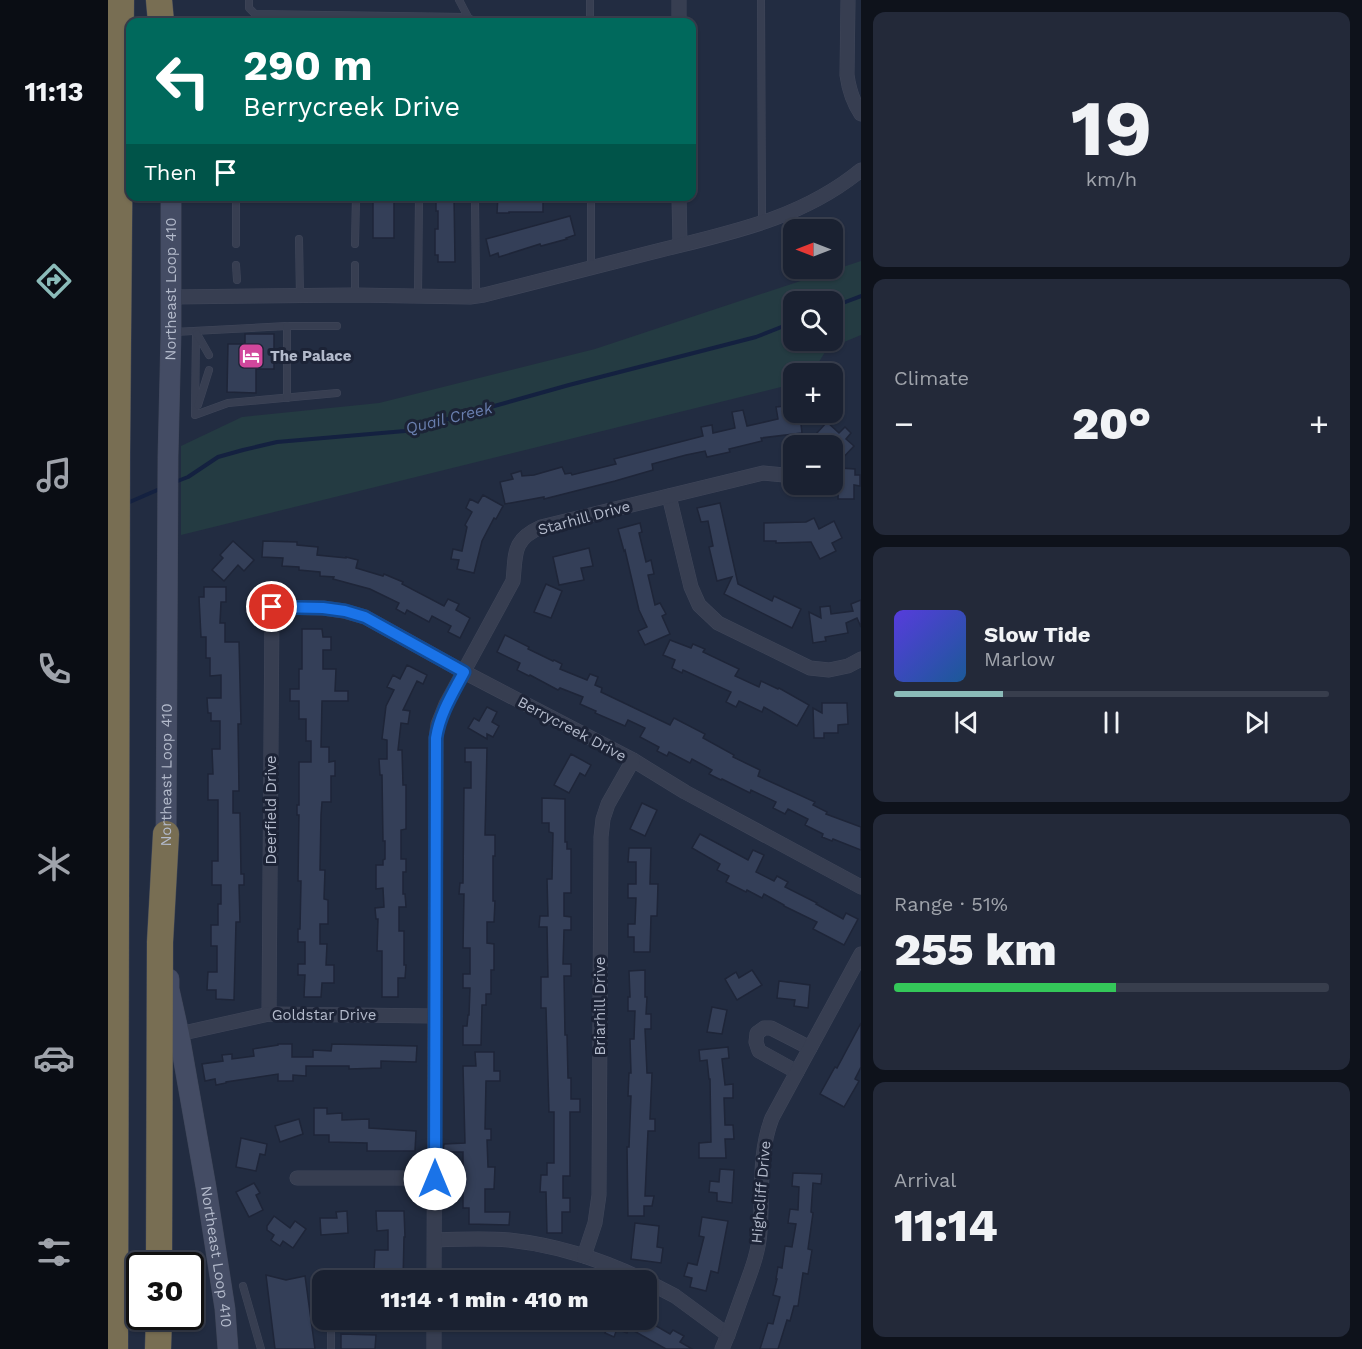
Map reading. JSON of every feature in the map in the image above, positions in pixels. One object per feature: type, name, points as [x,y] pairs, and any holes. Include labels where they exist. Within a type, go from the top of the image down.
[{"type":"highway","points":[[115,1349],[117,454],[122,0]]},
{"type":"highway","points":[[159,0],[161,18]]},
{"type":"highway","points":[[159,1252],[160,942],[166,834]]},
{"type":"highway","points":[[158,1349],[159,1330]]},
{"type":"main road","points":[[172,0],[172,18]]},
{"type":"main road","name":"Northeast Loop 410","points":[[171,201],[166,834],[169,989],[206,1186],[225,1309],[228,1349]]},
{"type":"main road","points":[[214,1349],[225,1309]]},
{"type":"street","points":[[679,0],[679,18]]},
{"type":"street","points":[[848,0],[849,87],[855,106],[861,114]]},
{"type":"street","points":[[171,297],[476,296],[762,223],[817,200],[861,170]]},
{"type":"street","points":[[679,201],[680,245]]},
{"type":"street","name":"Starhill Drive","points":[[434,1270],[436,738],[442,714],[513,581],[518,546],[528,533],[541,527],[763,473],[783,475]]},
{"type":"street","points":[[669,496],[691,588],[699,605],[718,623],[810,668],[830,670],[848,666],[861,659]]},
{"type":"street","name":"Berrycreek Drive","points":[[272,607],[323,608],[365,617],[464,672],[633,760],[685,792],[861,887]]},
{"type":"street","name":"Deerfield Drive","points":[[269,1014],[272,607]]},
{"type":"street","name":"Briarhill Drive","points":[[584,1256],[595,1223],[599,1195],[601,837],[608,804],[633,760]]},
{"type":"street","name":"Highcliff Drive","points":[[722,1349],[752,1268],[760,1234],[766,1132],[861,954]]},
{"type":"street","name":"Goldstar Drive","points":[[179,1034],[269,1014],[435,1016]]},
{"type":"street","points":[[797,1072],[759,1051],[756,1042],[757,1033],[764,1028],[771,1028],[810,1048]]},
{"type":"street","points":[[297,1178],[435,1179]]},
{"type":"street","points":[[435,1240],[507,1240],[543,1245],[623,1270]]},
{"type":"street","points":[[657,1287],[675,1296],[728,1335]]},
{"type":"street","points":[[434,1330],[434,1349]]},
{"type":"lane","points":[[249,0],[249,8],[255,14],[464,16],[467,18]]},
{"type":"lane","points":[[459,0],[469,18]]},
{"type":"lane","points":[[590,0],[590,18]]},
{"type":"lane","points":[[761,0],[762,223]]},
{"type":"lane","points":[[236,201],[236,244]]},
{"type":"lane","points":[[355,244],[356,201]]},
{"type":"lane","points":[[418,201],[418,296]]},
{"type":"lane","points":[[475,201],[476,296]]},
{"type":"lane","points":[[591,201],[591,268]]},
{"type":"lane","points":[[299,239],[300,296]]},
{"type":"lane","points":[[236,265],[237,280]]},
{"type":"lane","points":[[355,265],[355,295]]},
{"type":"lane","points":[[171,332],[287,326],[337,326]]},
{"type":"lane","points":[[287,326],[287,398]]},
{"type":"lane","points":[[196,332],[209,355]]},
{"type":"lane","points":[[195,415],[196,332]]},
{"type":"lane","points":[[195,415],[209,370]]},
{"type":"lane","points":[[195,415],[228,403],[337,393]]},
{"type":"lane","points":[[243,1286],[261,1349]]},
{"type":"lane","points":[[331,1330],[331,1349]]},
{"type":"shaded area","points":[[861,261],[861,335],[843,342],[843,291],[783,291],[783,351],[826,351],[818,363],[783,363],[783,386],[181,535],[181,446],[242,417],[379,403],[595,349],[807,279],[843,279],[843,267]]},
{"type":"building","points":[[373,201],[394,201],[394,238],[373,238]]},
{"type":"building","points":[[436,201],[454,201],[455,262],[438,262],[438,255],[435,255],[435,229],[438,229],[438,211],[436,211]]},
{"type":"building","points":[[498,201],[543,201],[543,212],[497,213]]},
{"type":"building","points":[[570,216],[575,235],[567,239],[541,246],[540,244],[499,257],[498,253],[490,256],[486,239]]},
{"type":"building","name":"The Palace","points":[[245,334],[274,334],[274,369],[256,369],[256,393],[227,392],[228,344],[245,344]]},
{"type":"building","points":[[783,406],[783,423],[801,423],[802,433],[761,438],[762,441],[707,457],[705,451],[686,455],[652,464],[653,470],[615,481],[544,499],[544,497],[505,504],[500,482],[513,479],[511,474],[521,471],[522,476],[534,475],[562,467],[565,474],[571,473],[572,475],[616,464],[614,459],[703,436],[701,427],[712,425],[713,433],[735,428],[732,412],[743,410],[747,426],[778,419],[776,407]]},
{"type":"building","points":[[826,423],[839,433],[845,427],[851,433],[846,439],[854,446],[843,458],[843,435],[816,434]]},
{"type":"building","points":[[843,468],[855,469],[855,475],[860,475],[860,486],[854,485],[854,499],[838,499],[838,495],[843,495]]},
{"type":"building","points":[[483,495],[503,506],[482,541],[474,573],[457,569],[459,560],[451,559],[453,549],[462,551],[467,527],[465,525],[472,512],[466,508],[470,499],[478,503]]},
{"type":"building","points":[[720,503],[738,584],[772,601],[774,596],[801,609],[792,628],[724,594],[732,577],[717,581],[709,547],[713,546],[708,521],[701,522],[697,508]]},
{"type":"building","points":[[814,518],[819,529],[834,521],[842,538],[832,543],[836,551],[820,559],[811,542],[764,541],[764,523],[806,522]]},
{"type":"building","points":[[640,523],[642,532],[639,533],[646,562],[651,560],[654,574],[648,575],[655,605],[660,603],[666,614],[662,616],[670,634],[645,645],[638,631],[647,627],[639,610],[618,529]]},
{"type":"building","points":[[233,541],[254,560],[244,571],[238,565],[224,581],[212,570],[223,558],[220,555]]},
{"type":"building","points":[[263,541],[297,542],[297,545],[318,547],[317,555],[358,560],[356,568],[383,576],[384,574],[403,582],[402,584],[444,606],[448,599],[459,604],[456,610],[470,618],[460,638],[448,632],[451,626],[432,616],[429,622],[407,610],[405,614],[396,609],[399,603],[370,589],[333,579],[334,577],[320,576],[320,572],[282,566],[283,558],[262,557]]},
{"type":"building","points":[[589,548],[593,566],[581,568],[584,580],[559,585],[553,557]]},
{"type":"building","points":[[546,584],[562,591],[551,618],[534,612]]},
{"type":"building","points":[[204,587],[226,587],[226,602],[221,602],[220,623],[225,623],[225,642],[239,642],[241,724],[238,724],[239,791],[233,791],[233,813],[240,813],[241,874],[244,874],[244,885],[239,885],[240,922],[236,922],[234,1000],[216,999],[216,990],[207,990],[208,972],[217,972],[217,946],[211,946],[211,925],[218,925],[221,885],[212,885],[212,861],[218,861],[218,800],[208,800],[208,774],[213,774],[212,749],[220,749],[220,721],[211,721],[207,698],[221,698],[221,675],[210,676],[210,658],[206,658],[206,637],[201,637],[199,597],[204,597]]},
{"type":"building","points":[[861,600],[861,627],[857,618],[846,623],[848,633],[825,637],[826,641],[813,643],[809,612],[821,618],[820,607],[830,606],[831,614],[853,611],[851,604]]},
{"type":"building","points":[[302,629],[322,629],[323,637],[331,637],[331,650],[323,650],[323,669],[336,669],[335,691],[348,691],[348,701],[322,701],[321,747],[329,747],[329,762],[335,761],[335,776],[331,776],[331,802],[322,802],[320,870],[325,870],[324,899],[328,900],[328,924],[320,924],[320,944],[327,944],[326,965],[334,965],[334,983],[322,983],[321,997],[304,997],[305,975],[298,975],[298,964],[305,964],[305,942],[298,942],[301,881],[298,881],[299,762],[311,762],[311,741],[306,741],[306,719],[299,719],[299,701],[290,701],[290,689],[299,689],[299,669],[302,669]]},
{"type":"building","points":[[505,635],[529,647],[528,649],[562,664],[560,669],[587,680],[590,674],[598,677],[595,685],[602,688],[601,692],[670,725],[674,718],[705,734],[703,738],[734,755],[733,757],[760,770],[758,776],[815,802],[813,805],[827,812],[826,814],[861,827],[861,850],[822,837],[823,834],[805,825],[808,819],[788,809],[785,814],[773,808],[776,802],[709,774],[712,770],[692,759],[690,763],[669,752],[667,756],[657,751],[659,747],[640,737],[645,728],[628,720],[625,726],[595,713],[596,711],[580,704],[583,697],[560,688],[558,690],[517,670],[520,663],[497,652]]},
{"type":"building","points":[[670,640],[691,648],[693,644],[705,649],[703,652],[739,669],[735,676],[759,687],[761,681],[779,688],[809,705],[797,726],[764,707],[762,712],[739,701],[736,707],[726,702],[731,692],[683,670],[682,673],[672,668],[675,660],[663,655]]},
{"type":"building","points":[[407,665],[427,675],[423,684],[417,681],[403,710],[410,711],[408,724],[401,723],[398,750],[402,750],[403,785],[406,785],[406,829],[401,830],[401,859],[406,859],[406,872],[403,872],[403,894],[405,894],[406,907],[399,907],[399,931],[404,931],[404,965],[406,965],[405,978],[398,978],[398,997],[382,997],[382,951],[377,951],[378,919],[376,919],[375,908],[384,907],[383,888],[376,889],[376,865],[383,865],[385,859],[382,775],[380,775],[379,759],[387,759],[387,740],[382,739],[386,706],[394,690],[387,687],[393,675],[400,679]]},
{"type":"building","points":[[822,703],[847,703],[848,724],[838,725],[838,733],[824,733],[824,738],[814,738],[813,708],[822,713]]},
{"type":"building","points":[[487,707],[497,712],[492,722],[499,726],[493,737],[487,734],[487,739],[468,728],[474,718],[479,721]]},
{"type":"building","points":[[465,748],[487,748],[485,835],[495,835],[494,922],[487,922],[487,943],[494,944],[494,970],[491,970],[491,994],[486,994],[486,1005],[482,1005],[481,1045],[463,1045],[463,1026],[467,1026],[470,988],[463,988],[463,974],[470,974],[470,948],[463,948],[464,894],[459,894],[460,883],[463,883],[464,788],[471,788],[471,762],[465,762]]},
{"type":"building","points":[[571,754],[591,765],[585,776],[580,773],[569,793],[554,785]]},
{"type":"building","points":[[542,798],[565,799],[565,842],[567,842],[567,849],[571,849],[571,893],[564,893],[564,916],[571,917],[571,930],[564,930],[563,964],[571,964],[571,976],[564,976],[565,1035],[567,1035],[571,1099],[580,1099],[580,1112],[570,1112],[570,1176],[563,1176],[563,1198],[570,1198],[570,1212],[562,1212],[562,1233],[547,1233],[546,1192],[540,1192],[541,1175],[547,1175],[547,1163],[554,1163],[554,1112],[549,1112],[546,1008],[541,1008],[541,977],[548,977],[547,927],[539,927],[540,916],[548,916],[547,879],[552,879],[553,833],[549,832],[549,823],[542,823]]},
{"type":"building","points":[[642,803],[657,810],[645,836],[630,829]]},
{"type":"building","points":[[700,834],[748,860],[753,850],[764,855],[756,872],[774,881],[777,876],[788,882],[785,887],[843,919],[846,913],[858,919],[844,945],[813,929],[817,922],[764,894],[762,898],[726,882],[729,876],[717,870],[720,864],[692,848]]},
{"type":"building","points":[[629,848],[651,848],[650,884],[658,884],[657,916],[651,916],[650,952],[634,952],[634,937],[628,937],[628,924],[635,924],[636,898],[628,898],[628,884],[636,884],[636,862],[628,862]]},
{"type":"building","points":[[645,970],[646,1014],[651,1014],[651,1029],[645,1029],[647,1073],[652,1073],[650,1119],[655,1119],[655,1131],[648,1131],[645,1196],[654,1196],[652,1206],[644,1206],[644,1216],[628,1216],[627,1147],[629,1147],[631,1096],[628,1096],[629,1073],[631,1073],[630,1039],[634,1039],[635,1011],[628,1011],[629,971]]},
{"type":"building","points":[[752,970],[762,985],[737,1000],[725,979],[736,972],[739,978]]},
{"type":"building","points":[[779,981],[810,985],[808,1008],[794,1006],[795,1000],[777,998]]},
{"type":"building","points":[[712,1007],[727,1010],[722,1034],[707,1032]]},
{"type":"building","points":[[861,1023],[861,1067],[855,1079],[859,1081],[844,1107],[820,1094]]},
{"type":"building","points":[[292,1044],[292,1057],[313,1057],[313,1050],[331,1051],[332,1044],[417,1046],[416,1062],[381,1061],[381,1068],[349,1069],[349,1066],[306,1066],[306,1076],[293,1075],[293,1081],[278,1081],[278,1074],[216,1085],[215,1079],[205,1081],[202,1064],[223,1061],[222,1055],[232,1054],[232,1059],[254,1056],[253,1049]]},
{"type":"building","points":[[728,1047],[729,1058],[722,1059],[725,1085],[733,1084],[733,1098],[724,1098],[725,1125],[733,1125],[734,1139],[725,1139],[726,1158],[699,1158],[699,1143],[711,1142],[710,1079],[707,1060],[700,1061],[699,1050]]},
{"type":"building","points":[[475,1052],[494,1052],[494,1071],[500,1071],[500,1081],[486,1081],[485,1129],[491,1129],[491,1140],[487,1140],[488,1167],[495,1167],[494,1189],[485,1189],[485,1212],[510,1212],[509,1225],[469,1224],[469,1208],[463,1208],[463,1189],[460,1189],[460,1178],[463,1178],[463,1152],[443,1152],[444,1144],[465,1143],[463,1066],[476,1066]]},
{"type":"building","points":[[314,1108],[327,1108],[327,1114],[342,1113],[342,1120],[369,1119],[369,1128],[416,1131],[415,1151],[367,1151],[367,1143],[329,1142],[329,1135],[314,1135]]},
{"type":"building","points":[[299,1119],[303,1134],[280,1142],[275,1126]]},
{"type":"building","points":[[241,1138],[267,1144],[265,1155],[260,1154],[256,1171],[236,1167]]},
{"type":"building","points":[[720,1169],[734,1170],[732,1203],[717,1201],[717,1193],[709,1192],[710,1181],[719,1182]]},
{"type":"building","points":[[793,1173],[822,1174],[821,1184],[813,1183],[811,1212],[813,1213],[808,1249],[812,1250],[808,1274],[803,1273],[798,1306],[794,1306],[790,1321],[787,1320],[778,1349],[760,1349],[768,1323],[773,1324],[780,1297],[773,1295],[778,1267],[782,1268],[785,1246],[792,1247],[796,1224],[788,1223],[790,1209],[798,1210],[799,1187],[792,1186]]},
{"type":"building","points":[[254,1183],[260,1193],[256,1195],[263,1210],[249,1217],[236,1192]]},
{"type":"building","points":[[347,1211],[348,1233],[321,1235],[320,1218],[337,1218],[336,1212]]},
{"type":"building","points":[[376,1211],[404,1211],[403,1270],[374,1270],[375,1250],[388,1250],[388,1230],[377,1231]]},
{"type":"building","points":[[274,1216],[290,1228],[295,1221],[306,1229],[293,1248],[283,1241],[280,1246],[271,1240],[274,1235],[267,1230],[267,1226]]},
{"type":"building","points":[[702,1217],[728,1221],[718,1273],[711,1271],[706,1291],[690,1287],[692,1278],[684,1276],[688,1263],[697,1265],[704,1237],[699,1236]]},
{"type":"building","points":[[635,1223],[659,1226],[657,1247],[663,1248],[661,1263],[631,1259]]},
{"type":"building","points":[[266,1275],[286,1280],[305,1276],[315,1349],[275,1349]]},
{"type":"building","points":[[657,1326],[670,1334],[673,1330],[684,1336],[680,1342],[692,1349],[666,1349],[633,1330],[657,1330]]},
{"type":"building","points":[[606,1330],[617,1330],[614,1337],[605,1333]]},
{"type":"building","points":[[341,1334],[376,1335],[375,1349],[341,1349]]},
{"type":"waterway","name":"Quail Creek","points":[[843,303],[861,296]]},
{"type":"waterway","name":"Quail Creek","points":[[175,482],[188,477],[218,457],[243,450],[277,442],[405,431],[569,385],[756,337],[783,326]]},
{"type":"waterway","name":"Quail Creek","points":[[125,504],[162,488]]},
{"type":"place","name":"The Palace","points":[[251,356]]},
{"type":"route","points":[[272,607],[323,608],[365,617],[464,672],[446,705],[438,724],[436,738],[435,1179]]}]
